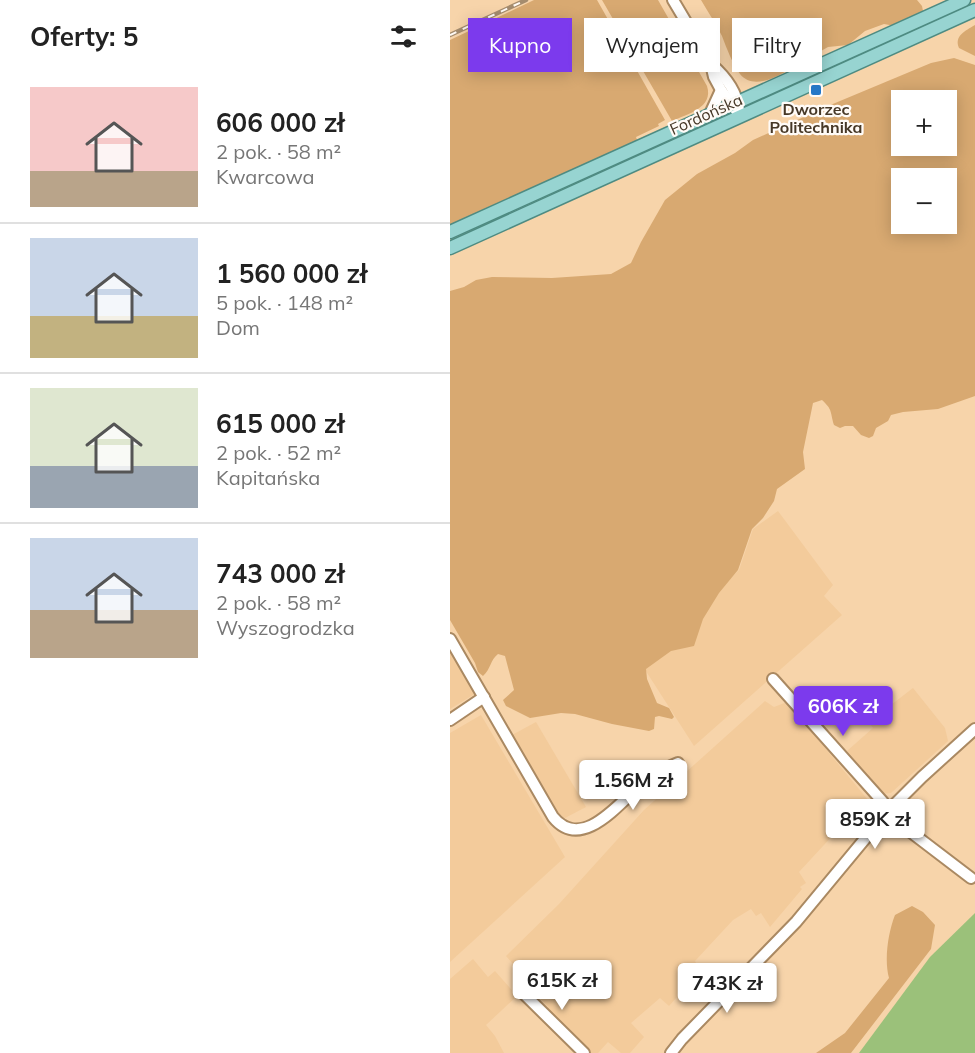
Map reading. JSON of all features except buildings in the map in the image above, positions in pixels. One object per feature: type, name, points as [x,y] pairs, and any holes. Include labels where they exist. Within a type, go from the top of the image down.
[{"type":"main road","name":"Fordońska","points":[[450,232],[964,0]]},
{"type":"main road","name":"Fordońska","points":[[450,248],[975,10]]},
{"type":"street","points":[[673,0],[684,18]]},
{"type":"street","points":[[713,72],[721,90],[735,103]]},
{"type":"street","points":[[720,72],[724,75],[740,116]]},
{"type":"street","points":[[710,114],[721,90]]},
{"type":"street","points":[[450,639],[553,817],[564,827],[578,829],[596,823],[644,782],[678,763]]},
{"type":"street","points":[[772,682],[883,801],[891,817],[971,878]]},
{"type":"street","points":[[450,720],[484,697]]},
{"type":"street","points":[[671,1053],[796,922],[888,811],[975,729]]},
{"type":"street","points":[[520,990],[584,1053]]},
{"type":"shaded area","points":[[534,0],[597,0],[607,18],[584,18],[584,72],[638,72],[665,120],[658,124],[659,126],[636,137],[637,140],[624,149],[450,228],[450,40],[468,31],[468,72],[572,72],[572,18],[496,18]]},
{"type":"shaded area","points":[[602,0],[658,0],[668,18],[612,18]]},
{"type":"shaded area","points":[[701,0],[917,0],[923,11],[920,16],[895,26],[884,24],[865,31],[848,45],[828,47],[822,50],[822,18],[732,18],[732,60],[720,33],[720,18],[712,18]]},
{"type":"shaded area","points":[[931,21],[928,26],[764,101],[762,96],[816,72],[822,72],[822,69]]},
{"type":"shaded area","points":[[975,25],[975,56],[959,48],[958,40],[961,34]]},
{"type":"shaded area","points":[[954,58],[975,65],[975,396],[938,409],[891,415],[888,421],[876,428],[873,436],[869,438],[861,435],[853,426],[840,428],[834,425],[831,411],[826,403],[822,400],[813,403],[803,452],[805,469],[777,489],[774,501],[763,518],[752,529],[738,570],[719,593],[703,619],[694,646],[671,651],[646,669],[647,679],[657,703],[669,708],[674,717],[672,719],[655,717],[654,729],[649,731],[575,714],[561,713],[530,718],[506,706],[503,700],[514,690],[505,656],[498,654],[483,676],[478,672],[450,620],[450,291],[476,280],[492,277],[552,278],[611,274],[631,263],[665,200],[697,174],[753,140],[931,63]]},
{"type":"shaded area","points":[[644,72],[699,72],[707,86],[707,100],[692,113],[672,121]]},
{"type":"shaded area","points":[[738,72],[785,72],[771,79],[754,82]]},
{"type":"shaded area","points":[[778,511],[833,585],[824,596],[842,615],[694,746],[642,665],[739,570],[753,529]]},
{"type":"shaded area","points":[[450,648],[478,692],[450,709]]},
{"type":"shaded area","points":[[913,688],[945,728],[948,741],[891,793],[882,794],[847,751],[873,728],[869,722]]},
{"type":"shaded area","points":[[765,701],[774,707],[787,702],[868,800],[799,872],[806,883],[800,887],[802,889],[770,927],[761,913],[756,916],[751,909],[733,920],[695,961],[700,971],[669,1006],[660,998],[631,1023],[644,1037],[630,1053],[621,1053],[608,1042],[598,1053],[589,1053],[545,1011],[548,1007],[529,988],[528,979],[522,973],[526,969],[518,960],[513,964],[506,956],[559,904],[644,810]]},
{"type":"shaded area","points":[[481,715],[565,857],[450,962],[450,733]]},
{"type":"shaded area","points":[[536,722],[586,807],[565,818],[560,815],[512,735]]},
{"type":"shaded area","points":[[912,906],[923,912],[935,925],[931,949],[851,1053],[816,1053],[845,1033],[889,978],[887,955],[895,915]]},
{"type":"shaded area","points":[[975,913],[975,1053],[859,1053],[930,957]]},
{"type":"shaded area","points":[[473,959],[488,977],[495,971],[517,996],[486,1025],[504,1053],[450,1053],[450,979]]},
{"type":"railway","points":[[450,35],[526,0]]},
{"type":"place","name":"Dworzec Politechnika","points":[[816,90]]}]
